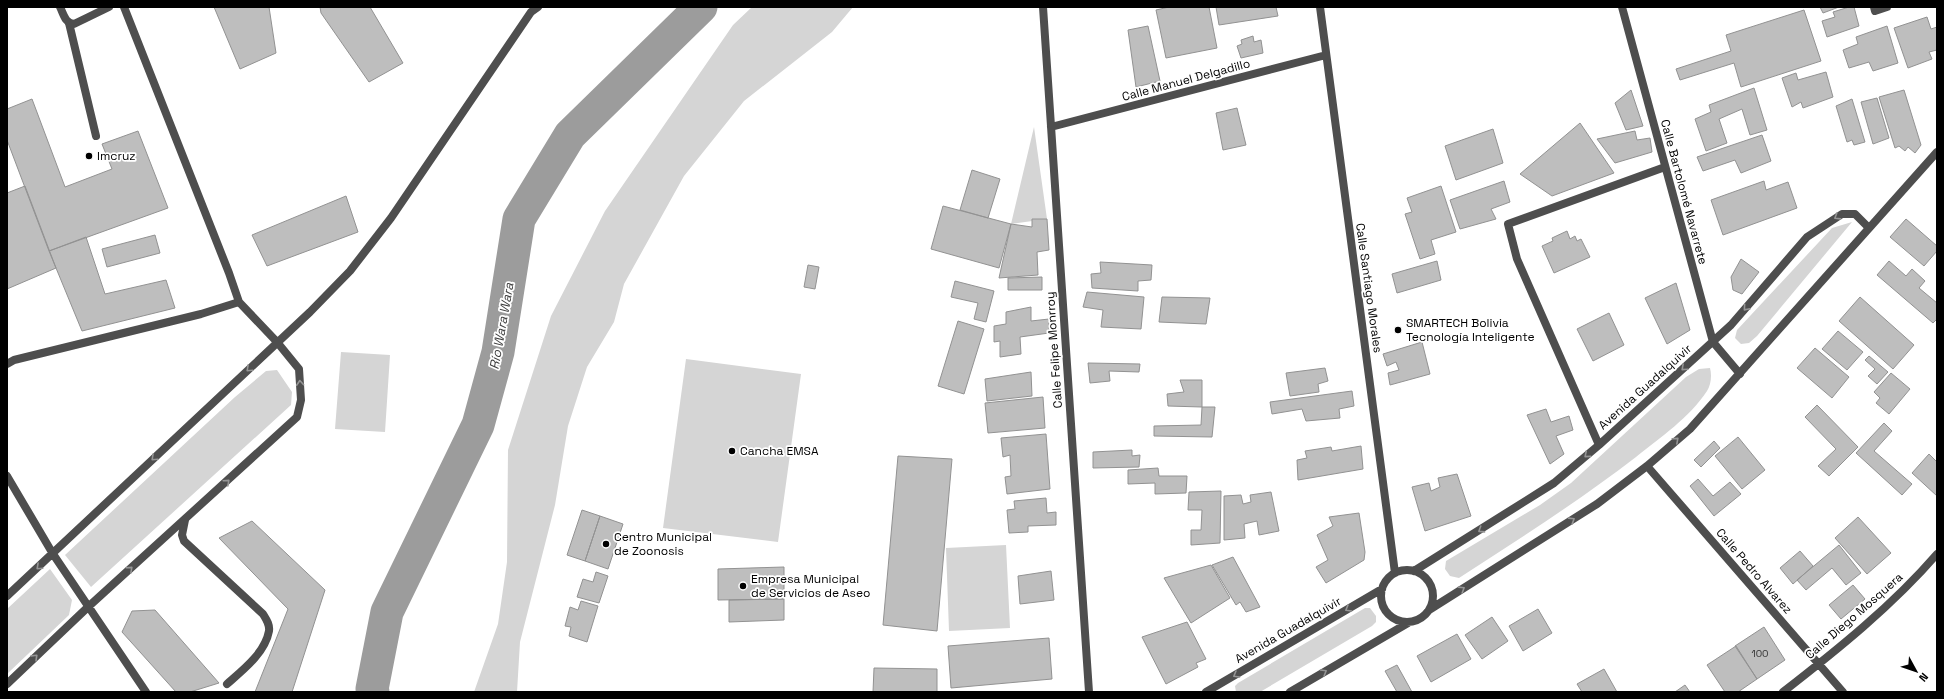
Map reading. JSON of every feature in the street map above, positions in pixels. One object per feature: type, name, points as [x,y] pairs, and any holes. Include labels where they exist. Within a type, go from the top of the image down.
[{"type":"street","points":[[60,7],[69,23],[96,136]]},
{"type":"street","points":[[69,23],[74,24],[109,7]]},
{"type":"street","points":[[7,684],[88,607],[297,417],[302,400],[299,370],[277,342],[239,302],[230,273],[124,7]]},
{"type":"street","points":[[7,596],[277,342],[350,271],[391,218],[531,12],[538,7]]},
{"type":"street","name":"Calle Felipe Monrroy","points":[[1043,7],[1089,692]]},
{"type":"street","name":"Calle Santiago Morales","points":[[1320,7],[1395,573]]},
{"type":"street","name":"Calle Bartolomé Navarrete","points":[[1622,7],[1664,167],[1713,342],[1740,374]]},
{"type":"street","points":[[1874,7],[1875,11],[1887,7]]},
{"type":"street","name":"Calle Manuel Delgadillo","points":[[1051,127],[1326,55]]},
{"type":"street","points":[[1290,692],[1408,623],[1416,621],[1429,610],[1597,504],[1647,466],[1690,428],[1740,374],[1937,152]]},
{"type":"street","points":[[1599,445],[1517,259],[1508,224],[1664,167]]},
{"type":"street","name":"Avenida Guadalquivir","points":[[1414,571],[1439,557],[1554,483],[1599,445],[1731,325],[1807,238],[1842,214],[1854,214],[1869,228]]},
{"type":"street","points":[[7,364],[14,360],[201,314],[239,302]]},
{"type":"street","name":"Calle Pedro Alvarez","points":[[1647,466],[1843,692]]},
{"type":"street","points":[[7,476],[53,554],[146,692]]},
{"type":"street","points":[[185,520],[182,535],[184,541],[263,614],[268,622],[269,630],[264,643],[252,661],[228,684]]},
{"type":"street","name":"Calle Diego Mosquera","points":[[1782,692],[1819,664],[1882,609],[1923,570],[1937,554]]},
{"type":"street","points":[[1408,623],[1392,618],[1386,612],[1381,601],[1384,582],[1395,573],[1408,570],[1414,571],[1428,580],[1433,595],[1429,610]]},
{"type":"street","name":"Avenida Guadalquivir","points":[[1206,692],[1382,589]]},
{"type":"shaded area","points":[[752,7],[853,7],[832,32],[744,101],[684,176],[624,284],[614,322],[587,367],[568,426],[555,505],[520,642],[517,692],[474,692],[498,624],[507,562],[508,450],[551,316],[605,211],[733,25]]},
{"type":"shaded area","points":[[1034,127],[1047,219],[1011,224]]},
{"type":"shaded area","points":[[1852,222],[1757,336],[1749,343],[1741,344],[1735,338],[1737,330],[1832,228]]},
{"type":"shaded area","points":[[341,352],[390,355],[385,432],[335,429]]},
{"type":"shaded area","name":"Cancha EMSA","points":[[686,359],[801,374],[778,542],[663,528]]},
{"type":"shaded area","points":[[1710,368],[1711,380],[1707,391],[1692,410],[1665,434],[1593,489],[1526,534],[1459,578],[1450,576],[1445,569],[1446,561],[1540,505],[1571,483],[1686,377],[1699,369]]},
{"type":"shaded area","points":[[277,370],[292,392],[291,405],[91,587],[65,555],[235,397],[266,371]]},
{"type":"shaded area","points":[[1006,545],[1010,628],[949,631],[946,548]]},
{"type":"shaded area","points":[[50,569],[72,600],[69,615],[7,674],[7,609]]},
{"type":"shaded area","points":[[1365,608],[1370,608],[1376,616],[1376,622],[1372,626],[1260,692],[1236,692],[1235,686],[1238,683]]},
{"type":"building","points":[[214,7],[269,7],[276,53],[240,69]]},
{"type":"building","points":[[320,7],[370,7],[403,63],[369,82],[321,13]]},
{"type":"building","points":[[1169,7],[1209,7],[1217,48],[1166,58],[1156,10]]},
{"type":"building","points":[[1216,7],[1276,7],[1278,16],[1219,25]]},
{"type":"building","points":[[1820,7],[1839,7],[1823,13]]},
{"type":"building","points":[[1854,7],[1859,26],[1827,37],[1822,21],[1835,17],[1833,12]]},
{"type":"building","points":[[1804,10],[1821,61],[1741,87],[1734,63],[1680,80],[1676,69],[1731,51],[1726,35]]},
{"type":"building","points":[[1927,17],[1931,29],[1937,27],[1937,50],[1929,52],[1932,59],[1908,68],[1894,28]]},
{"type":"building","points":[[1148,26],[1160,81],[1136,87],[1128,30]]},
{"type":"building","points":[[1887,26],[1898,63],[1873,71],[1869,62],[1849,68],[1843,50],[1858,44],[1856,37]]},
{"type":"building","points":[[1253,36],[1254,42],[1261,40],[1263,53],[1241,58],[1237,46],[1242,44],[1241,40]]},
{"type":"building","points":[[1826,72],[1833,97],[1803,108],[1801,102],[1792,107],[1782,78],[1796,73],[1798,80]]},
{"type":"building","points":[[1754,88],[1767,130],[1750,135],[1742,109],[1719,119],[1727,143],[1706,151],[1695,119],[1711,112],[1709,105]]},
{"type":"building","points":[[1631,90],[1643,126],[1626,130],[1615,103]]},
{"type":"building","points":[[1904,90],[1921,145],[1915,153],[1908,147],[1905,151],[1899,146],[1895,148],[1879,97]]},
{"type":"building","points":[[1877,98],[1889,138],[1873,144],[1861,102]]},
{"type":"building","points":[[32,99],[65,187],[112,169],[102,144],[138,131],[168,208],[49,251],[7,140],[7,109]]},
{"type":"building","points":[[1852,99],[1865,142],[1854,145],[1852,140],[1847,142],[1836,106]]},
{"type":"building","points":[[1237,108],[1246,145],[1223,150],[1216,113]]},
{"type":"building","points":[[1580,123],[1614,173],[1552,196],[1520,174]]},
{"type":"building","points":[[1493,129],[1503,163],[1456,180],[1445,146]]},
{"type":"building","points":[[1635,131],[1637,140],[1650,138],[1652,152],[1615,163],[1597,139]]},
{"type":"building","points":[[1762,135],[1771,161],[1741,173],[1735,160],[1703,171],[1697,157]]},
{"type":"building","points":[[972,170],[1000,179],[988,218],[960,210]]},
{"type":"building","points":[[1504,181],[1510,202],[1491,209],[1496,219],[1460,229],[1450,200]]},
{"type":"building","points":[[1764,181],[1766,190],[1788,182],[1797,208],[1723,235],[1711,200]]},
{"type":"building","points":[[25,186],[56,268],[7,289],[7,193]]},
{"type":"building","points":[[1441,186],[1456,232],[1431,240],[1435,254],[1420,259],[1405,214],[1412,212],[1407,198]]},
{"type":"building","points":[[346,196],[358,232],[267,266],[252,235]]},
{"type":"building","points":[[943,206],[1011,224],[999,268],[931,249]]},
{"type":"building","points":[[1032,219],[1047,219],[1049,250],[1037,252],[1038,275],[999,278],[1011,224],[1032,227]]},
{"type":"building","points":[[1906,219],[1937,246],[1937,251],[1924,266],[1890,237]]},
{"type":"building","points":[[1567,231],[1570,239],[1575,236],[1577,241],[1581,239],[1590,257],[1554,273],[1542,246],[1553,241],[1552,238]]},
{"type":"building","points":[[155,235],[160,253],[107,267],[102,249]]},
{"type":"building","points":[[86,237],[105,294],[166,280],[175,308],[82,331],[49,251]]},
{"type":"building","points":[[1741,259],[1759,272],[1742,294],[1733,290],[1731,277]]},
{"type":"building","points":[[1437,261],[1441,280],[1397,293],[1392,274]]},
{"type":"building","points":[[1889,261],[1906,276],[1912,269],[1925,281],[1919,288],[1937,303],[1937,319],[1933,323],[1877,275]]},
{"type":"building","points":[[1100,262],[1152,265],[1151,280],[1138,281],[1138,291],[1092,288],[1091,274],[1101,273]]},
{"type":"building","points":[[808,265],[819,267],[815,289],[804,287]]},
{"type":"building","points":[[1042,277],[1042,290],[1008,290],[1008,278]]},
{"type":"building","points":[[955,281],[994,291],[986,322],[974,319],[978,303],[951,297]]},
{"type":"building","points":[[1676,283],[1690,330],[1667,344],[1645,298]]},
{"type":"building","points":[[1087,292],[1144,297],[1141,329],[1101,327],[1103,310],[1083,307]]},
{"type":"building","points":[[1162,297],[1210,298],[1206,324],[1159,322]]},
{"type":"building","points":[[1860,297],[1914,345],[1893,369],[1839,321]]},
{"type":"building","points":[[1031,307],[1031,321],[1049,319],[1049,333],[1020,337],[1021,354],[1000,357],[1000,341],[994,342],[994,326],[1006,324],[1006,312]]},
{"type":"building","points":[[1609,313],[1624,345],[1593,361],[1577,329]]},
{"type":"building","points":[[958,321],[984,329],[964,394],[938,386]]},
{"type":"building","points":[[1838,331],[1863,352],[1847,370],[1822,349]]},
{"type":"building","points":[[1422,342],[1430,374],[1390,385],[1388,373],[1399,370],[1396,362],[1387,366],[1383,354]]},
{"type":"building","points":[[1815,348],[1849,377],[1832,398],[1797,368]]},
{"type":"building","points":[[1869,356],[1888,372],[1877,384],[1868,376],[1875,369],[1865,360]]},
{"type":"building","points":[[1088,363],[1140,364],[1139,372],[1109,371],[1110,381],[1090,383]]},
{"type":"building","points":[[1325,368],[1328,381],[1318,384],[1319,392],[1290,396],[1286,373]]},
{"type":"building","points":[[1031,372],[1032,396],[987,401],[985,379]]},
{"type":"building","points":[[1891,373],[1910,389],[1889,414],[1876,403],[1880,398],[1874,392]]},
{"type":"building","points":[[1180,380],[1202,380],[1202,407],[1168,406],[1167,394],[1184,392]]},
{"type":"building","points":[[1352,391],[1354,406],[1339,409],[1340,418],[1306,421],[1302,409],[1272,414],[1270,402]]},
{"type":"building","points":[[1043,397],[1045,428],[988,433],[985,403]]},
{"type":"building","points":[[1817,405],[1858,447],[1829,476],[1818,466],[1836,449],[1805,417]]},
{"type":"building","points":[[1202,407],[1215,407],[1212,437],[1154,436],[1154,426],[1201,425]]},
{"type":"building","points":[[1546,409],[1551,422],[1569,416],[1573,430],[1556,436],[1564,454],[1550,464],[1527,415]]},
{"type":"building","points":[[1884,423],[1892,431],[1874,451],[1912,484],[1902,495],[1856,453]]},
{"type":"building","points":[[1046,434],[1050,489],[1007,494],[1005,477],[1011,476],[1010,455],[1003,457],[1001,438]]},
{"type":"building","points":[[1738,437],[1765,470],[1742,489],[1715,456]]},
{"type":"building","points":[[1714,441],[1720,448],[1701,467],[1694,460]]},
{"type":"building","points":[[1361,446],[1363,469],[1298,480],[1297,460],[1307,458],[1305,451],[1331,447],[1332,451]]},
{"type":"building","points":[[1132,450],[1132,456],[1140,455],[1139,467],[1093,468],[1093,452]]},
{"type":"building","points":[[1929,454],[1937,462],[1937,496],[1912,473]]},
{"type":"building","points":[[898,456],[952,459],[937,631],[883,625]]},
{"type":"building","points":[[1158,468],[1159,476],[1187,476],[1186,493],[1155,494],[1155,483],[1128,484],[1128,470]]},
{"type":"building","points":[[1457,474],[1471,516],[1425,531],[1412,487],[1429,483],[1431,491],[1440,487],[1438,478]]},
{"type":"building","points":[[1698,479],[1713,496],[1730,482],[1741,494],[1714,516],[1690,486]]},
{"type":"building","points":[[1221,491],[1220,543],[1191,545],[1191,530],[1201,530],[1202,510],[1188,510],[1189,492]]},
{"type":"building","points":[[1271,492],[1279,531],[1259,535],[1257,521],[1244,524],[1245,538],[1224,540],[1224,496],[1241,495],[1243,504],[1251,502],[1250,495]]},
{"type":"building","points":[[1046,498],[1047,513],[1056,512],[1056,525],[1028,526],[1028,532],[1009,533],[1007,510],[1015,509],[1014,501]]},
{"type":"building","points":[[582,510],[600,516],[585,561],[567,555]]},
{"type":"building","points":[[1359,513],[1365,552],[1364,560],[1326,583],[1316,567],[1328,560],[1317,535],[1333,526],[1329,517]]},
{"type":"building","points":[[600,516],[623,524],[608,569],[585,561]]},
{"type":"building","points":[[1858,517],[1891,553],[1867,574],[1835,538]]},
{"type":"building","points":[[252,521],[325,590],[292,692],[255,692],[288,609],[219,538]]},
{"type":"building","points":[[1839,545],[1861,573],[1846,585],[1832,568],[1806,590],[1797,580]]},
{"type":"building","points":[[1800,551],[1813,566],[1793,584],[1780,568]]},
{"type":"building","points":[[1233,557],[1260,607],[1246,612],[1240,602],[1236,605],[1212,565]]},
{"type":"building","points":[[1211,565],[1230,598],[1191,623],[1164,578]]},
{"type":"building","points":[[784,567],[784,599],[718,600],[718,569]]},
{"type":"building","points":[[1051,571],[1054,600],[1020,604],[1018,576]]},
{"type":"building","points":[[596,572],[608,576],[599,603],[577,597],[583,579],[593,582]]},
{"type":"building","points":[[1853,585],[1865,599],[1841,619],[1829,605]]},
{"type":"building","points":[[784,599],[784,620],[729,622],[729,600]]},
{"type":"building","points":[[581,601],[598,606],[587,642],[569,636],[571,627],[565,626],[570,607],[578,610]]},
{"type":"building","points":[[1538,609],[1552,633],[1523,651],[1509,626]]},
{"type":"building","points":[[155,610],[219,683],[190,692],[176,692],[122,632],[132,611]]},
{"type":"building","points":[[1492,617],[1508,641],[1482,659],[1465,635]]},
{"type":"building","points":[[1187,622],[1206,659],[1196,663],[1198,667],[1166,684],[1142,637]]},
{"type":"building","points":[[1764,627],[1785,660],[1757,679],[1735,646]]},
{"type":"building","points":[[1457,634],[1471,659],[1431,682],[1417,656]]},
{"type":"building","points":[[1049,638],[1052,679],[951,688],[948,646]]},
{"type":"building","points":[[1736,646],[1757,679],[1738,692],[1725,692],[1707,665]]},
{"type":"building","points":[[1397,665],[1412,692],[1397,692],[1385,671]]},
{"type":"building","points":[[874,668],[937,669],[937,692],[873,692]]},
{"type":"building","points":[[1604,669],[1617,692],[1582,692],[1577,684]]},
{"type":"building","points":[[1685,685],[1690,692],[1675,692]]},
{"type":"waterway","name":"Río Wara Wara","points":[[373,692],[372,689],[387,612],[478,425],[498,352],[519,219],[570,135],[701,7]]},
{"type":"place","name":"Imcruz","points":[[89,156]]},
{"type":"place","name":"SMARTECH Bolivia Tecnología Inteligente","points":[[1398,330]]},
{"type":"place","name":"Cancha EMSA","points":[[732,451]]},
{"type":"place","name":"Centro Municipal de Zoonosis","points":[[606,544]]},
{"type":"place","name":"Empresa Municipal de Servicios de Aseo","points":[[743,586]]}]
